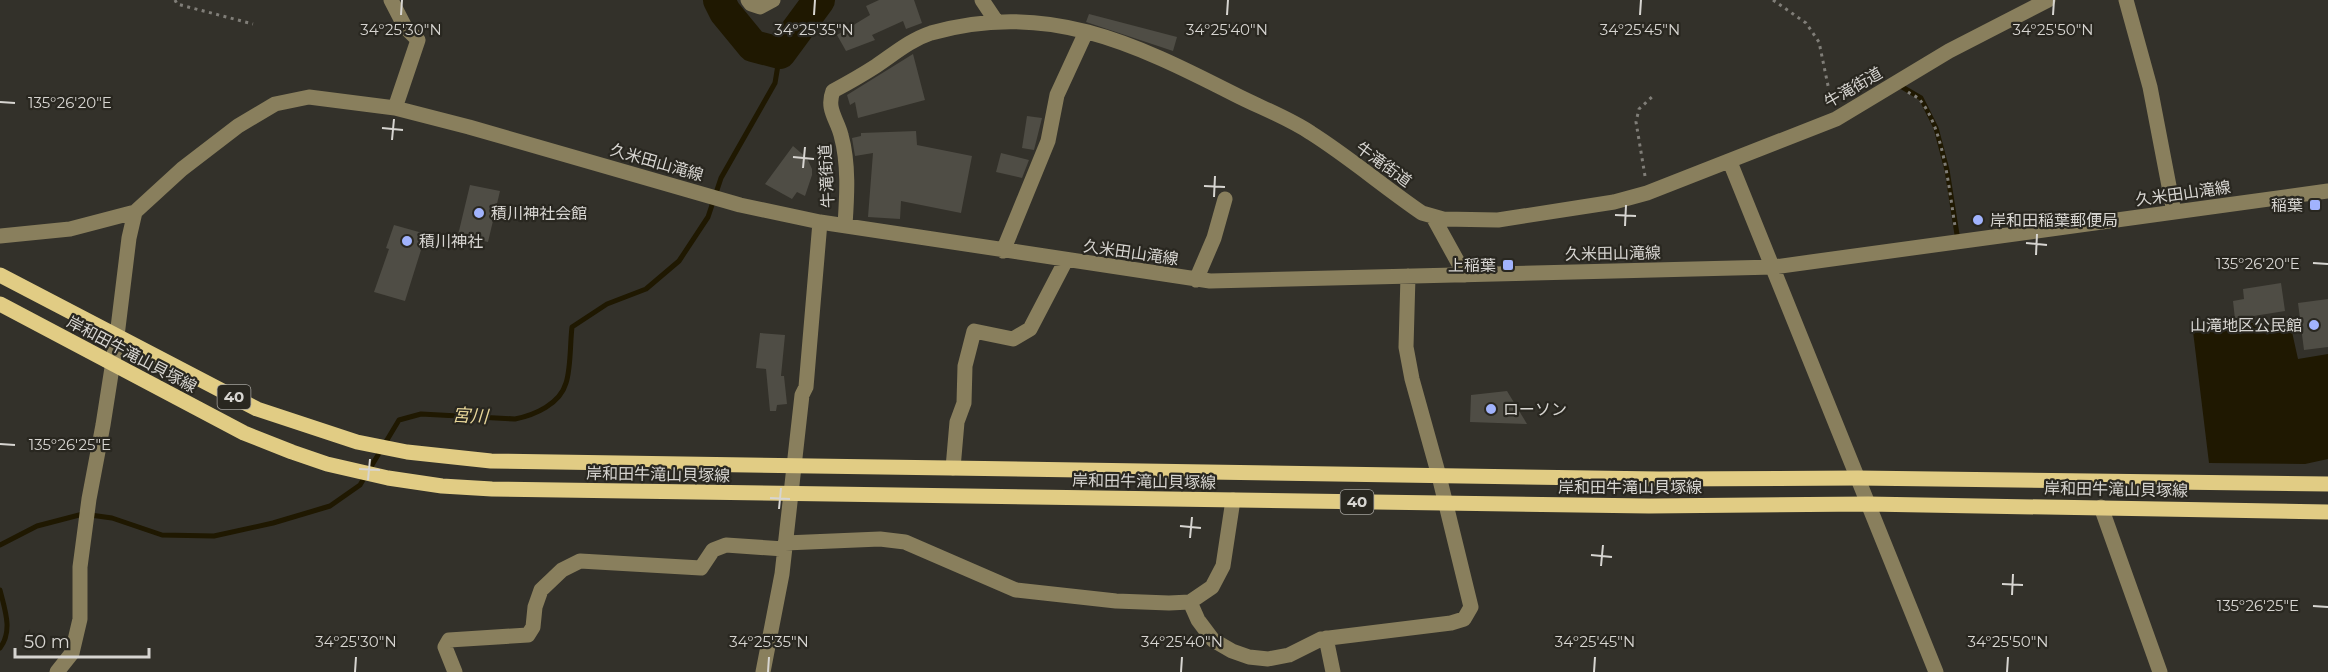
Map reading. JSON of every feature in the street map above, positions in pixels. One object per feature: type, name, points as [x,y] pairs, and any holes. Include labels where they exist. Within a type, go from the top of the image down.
[{"type":"main road","name":"岸和田牛滝山貝塚線","points":[[0,275],[257,409],[357,442],[407,452],[491,461],[1659,479],[1858,478],[2328,484]]},
{"type":"main road","name":"岸和田牛滝山貝塚線","points":[[0,303],[244,433],[327,464],[387,478],[442,486],[492,489],[1233,501],[1649,506],[1868,504],[2328,512]]},
{"type":"street","points":[[391,0],[405,27],[418,40],[395,108]]},
{"type":"street","points":[[748,0],[751,4],[760,7],[773,0]]},
{"type":"street","points":[[982,0],[996,21]]},
{"type":"street","name":"牛滝街道","points":[[845,225],[847,195],[845,160],[841,135],[829,100],[833,91],[864,74],[909,42],[930,34],[996,21],[1046,22],[1120,40],[1161,57],[1310,132],[1422,213],[1433,217],[1498,220],[1614,202],[1647,193],[1730,162],[1836,119],[1949,51],[2048,0]]},
{"type":"street","points":[[2126,0],[2150,87],[2174,212]]},
{"type":"street","points":[[1003,251],[1048,141],[1057,95],[1086,32]]},
{"type":"street","name":"久米田山滝線","points":[[135,212],[161,186],[238,126],[275,104],[309,98],[395,108],[741,205],[820,222],[1210,281],[1774,267],[2328,191]]},
{"type":"street","points":[[1730,162],[1936,672]]},
{"type":"street","points":[[1196,280],[1214,238],[1226,200]]},
{"type":"street","points":[[0,236],[70,229],[135,212],[129,238],[113,365],[89,499],[80,567],[80,620],[72,653],[57,672]]},
{"type":"street","points":[[1433,217],[1466,275]]},
{"type":"street","points":[[763,672],[782,574],[802,395],[806,387],[820,222]]},
{"type":"street","points":[[953,468],[957,422],[964,403],[965,366],[974,331],[1013,339],[1030,329],[1066,260]]},
{"type":"street","points":[[1190,602],[1198,620],[1213,640],[1249,657],[1268,659],[1289,655],[1326,638],[1451,623],[1464,619],[1471,607],[1439,476],[1412,379],[1406,347],[1408,276]]},
{"type":"street","points":[[455,672],[445,647],[449,640],[528,635],[533,627],[535,607],[541,590],[562,570],[580,561],[701,568],[713,550],[726,545],[784,546],[880,539],[905,542],[1016,590],[1116,601],[1190,602],[1212,587],[1223,566],[1233,501]]},
{"type":"street","points":[[2101,507],[2160,672]]},
{"type":"street","points":[[1326,638],[1333,672]]},
{"type":"path","points":[[175,0],[177,4],[253,24]]},
{"type":"path","points":[[1773,0],[1806,23],[1819,42],[1836,119]]},
{"type":"path","points":[[1894,84],[1920,99],[1935,128],[1946,170],[1958,242]]},
{"type":"path","points":[[1647,193],[1636,122],[1639,109],[1654,95]]},
{"type":"shaded area","points":[[2192,323],[2290,323],[2298,359],[2328,354],[2328,459],[2305,464],[2209,463]]},
{"type":"building","points":[[879,0],[914,0],[922,23],[906,29],[903,21],[872,35],[875,40],[846,51],[837,35],[870,15],[866,6]]},
{"type":"building","points":[[1089,14],[1177,37],[1173,51],[1086,22]]},
{"type":"building","points":[[913,54],[925,100],[858,118],[855,102],[850,105],[847,95]]},
{"type":"building","points":[[1027,116],[1042,118],[1034,150],[1022,148]]},
{"type":"building","points":[[916,131],[917,145],[972,156],[961,213],[901,201],[900,219],[868,217],[873,153],[855,156],[852,138],[861,136],[861,133]]},
{"type":"building","points":[[793,146],[807,158],[812,175],[805,196],[797,192],[792,199],[765,184]]},
{"type":"building","points":[[1001,153],[1029,160],[1022,178],[996,172]]},
{"type":"building","name":"積川神社会館","points":[[470,185],[500,191],[488,242],[458,235]]},
{"type":"building","points":[[394,225],[426,234],[405,301],[374,292],[389,249],[386,248]]},
{"type":"building","points":[[2281,283],[2285,311],[2235,319],[2233,301],[2244,299],[2243,289]]},
{"type":"building","name":"山滝地区公民館","points":[[2328,299],[2328,347],[2304,350],[2298,303]]},
{"type":"building","points":[[760,333],[785,335],[781,376],[784,376],[787,404],[777,405],[776,411],[770,411],[766,369],[756,368]]},
{"type":"building","points":[[1507,391],[1527,424],[1470,422],[1471,395]]},
{"type":"waterway","points":[[719,0],[725,12],[753,46],[780,53],[819,0]]},
{"type":"waterway","name":"宮川","points":[[0,545],[37,526],[83,514],[112,518],[162,535],[214,536],[273,523],[330,506],[360,485],[399,420],[421,414],[515,419],[531,415],[546,407],[558,397],[568,377],[572,327],[607,304],[646,289],[679,261],[708,217],[721,178],[775,83],[780,53]]},
{"type":"waterway","points":[[1897,84],[1921,98],[1936,128],[1947,170],[1958,241]]},
{"type":"waterway","name":"宮川","points":[[0,590],[7,627],[0,648]]},
{"type":"place","name":"稲葉","points":[[2315,205]]},
{"type":"place","name":"積川神社会館","points":[[479,213]]},
{"type":"place","name":"岸和田稲葉郵便局","points":[[1978,220]]},
{"type":"place","name":"積川神社","points":[[407,241]]},
{"type":"place","name":"上稲葉","points":[[1508,265]]},
{"type":"place","name":"山滝地区公民館","points":[[2314,325]]},
{"type":"place","name":"ローソン","points":[[1491,409]]}]
